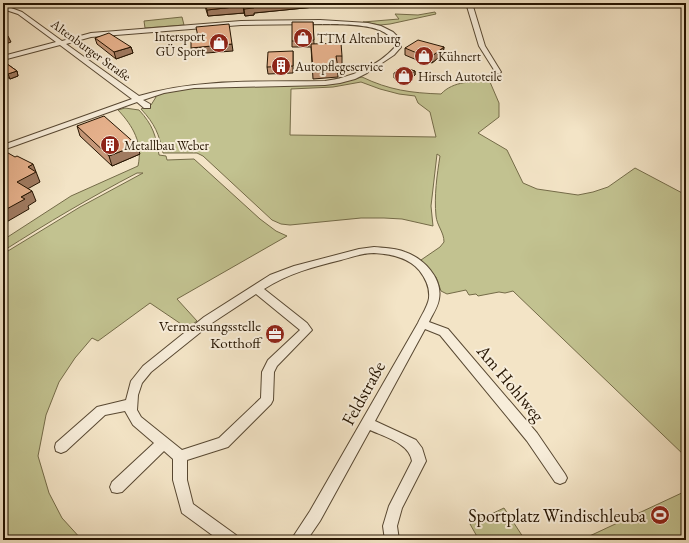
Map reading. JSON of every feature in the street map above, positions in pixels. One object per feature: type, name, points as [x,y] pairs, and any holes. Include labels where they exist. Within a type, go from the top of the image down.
[{"type":"main road","points":[[3,7],[15,3]]},
{"type":"street","name":"Altenburger Straße","points":[[15,3],[14,6],[20,13],[147,106]]},
{"type":"street","points":[[469,3],[482,46],[498,72]]},
{"type":"street","name":"Altenburger Straße","points":[[3,7],[20,13]]},
{"type":"street","points":[[3,58],[91,35],[208,25],[336,22],[379,27],[390,33],[398,42],[398,47],[389,56],[362,74],[346,81],[325,83],[184,87],[163,91],[3,148]]},
{"type":"street","name":"Feldstraße","points":[[257,289],[274,278],[294,269],[359,252],[374,250],[402,254],[416,261],[430,277],[434,287],[434,299],[423,324],[315,516],[298,540]]},
{"type":"street","points":[[257,289],[307,330],[272,364],[268,372],[267,400],[223,443],[180,456],[137,421],[131,410],[131,404],[132,395],[137,381],[147,369],[208,320],[257,289]]},
{"type":"street","name":"Am Hohlweg","points":[[423,324],[444,332],[532,437],[560,478]]},
{"type":"street","points":[[61,448],[101,411],[131,404]]},
{"type":"street","points":[[367,423],[411,444],[417,452],[419,460],[396,506],[390,526],[392,540]]},
{"type":"street","points":[[117,487],[163,443]]},
{"type":"street","points":[[180,456],[180,480],[186,508],[231,540]]},
{"type":"green space","points":[[435,12],[436,14],[390,24],[380,25],[363,22],[399,19],[395,14],[418,15]]},
{"type":"green space","points":[[182,17],[184,25],[145,28],[144,21]]},
{"type":"green space","points":[[362,77],[400,90],[441,94],[451,86],[457,84],[470,82],[490,82],[499,103],[499,117],[478,133],[507,150],[523,183],[537,189],[578,195],[608,187],[635,168],[686,195],[686,457],[513,291],[478,296],[476,294],[469,295],[466,290],[447,294],[441,291],[436,277],[421,262],[421,260],[440,247],[444,242],[435,208],[440,156],[437,154],[431,206],[433,226],[402,219],[384,218],[361,218],[290,225],[281,224],[272,220],[203,156],[197,153],[163,153],[156,130],[141,109],[151,105],[156,97],[155,95],[188,88],[333,84]],"holes":[[[361,82],[380,89],[415,96],[418,103],[430,112],[436,137],[290,135],[291,89],[333,87]]]},
{"type":"green space","points":[[125,108],[139,110],[148,121],[157,142],[159,155],[166,156],[167,160],[194,159],[260,219],[276,231],[287,236],[177,299],[197,321],[187,328],[150,303],[98,341],[92,338],[75,358],[59,382],[46,415],[38,456],[49,493],[62,518],[82,540],[3,540],[3,254],[80,207],[143,173],[137,173],[103,191],[3,251],[3,240],[71,196],[138,166],[139,150],[136,135],[118,110]]},
{"type":"green space","name":"Sportplatz Windischleuba","points":[[686,491],[686,540],[581,540]]},
{"type":"green space","name":"Sportplatz Windischleuba","points":[[504,508],[525,540],[479,540],[470,524]]},
{"type":"building","points":[[205,3],[291,3],[244,9],[243,6],[207,10]]},
{"type":"building","name":"TTM Altenburg","points":[[292,22],[313,22],[314,40],[292,41]]},
{"type":"building","points":[[229,24],[232,44],[191,48],[191,37],[198,37],[196,27]]},
{"type":"building","points":[[3,31],[8,36],[3,37]]},
{"type":"building","points":[[109,33],[131,47],[114,52],[95,38]]},
{"type":"building","points":[[418,40],[444,47],[432,56],[427,54],[424,56],[405,48]]},
{"type":"building","points":[[341,43],[342,56],[336,56],[338,68],[313,70],[311,44]]},
{"type":"building","points":[[293,51],[293,66],[267,67],[268,52]]},
{"type":"building","points":[[3,61],[17,71],[8,74],[3,70]]},
{"type":"building","points":[[403,67],[415,71],[407,77],[394,73]]},
{"type":"building","points":[[104,116],[137,145],[109,156],[77,126]]},
{"type":"building","points":[[3,150],[15,157],[17,156],[33,164],[28,167],[36,172],[17,182],[32,191],[21,197],[25,199],[3,211]]},
{"type":"place","name":"TTM Altenburg","points":[[303,38]]},
{"type":"place","name":"Intersport GÜ Sport","points":[[219,43]]},
{"type":"place","name":"Kühnert","points":[[424,56]]},
{"type":"place","name":"Autopflegeservice","points":[[281,66]]},
{"type":"place","name":"Hirsch Autoteile","points":[[404,76]]},
{"type":"place","name":"Metallbau Weber","points":[[110,145]]},
{"type":"place","name":"Vermessungsstelle Kotthoff","points":[[275,334]]},
{"type":"place","name":"Sportplatz Windischleuba","points":[[660,515]]}]
